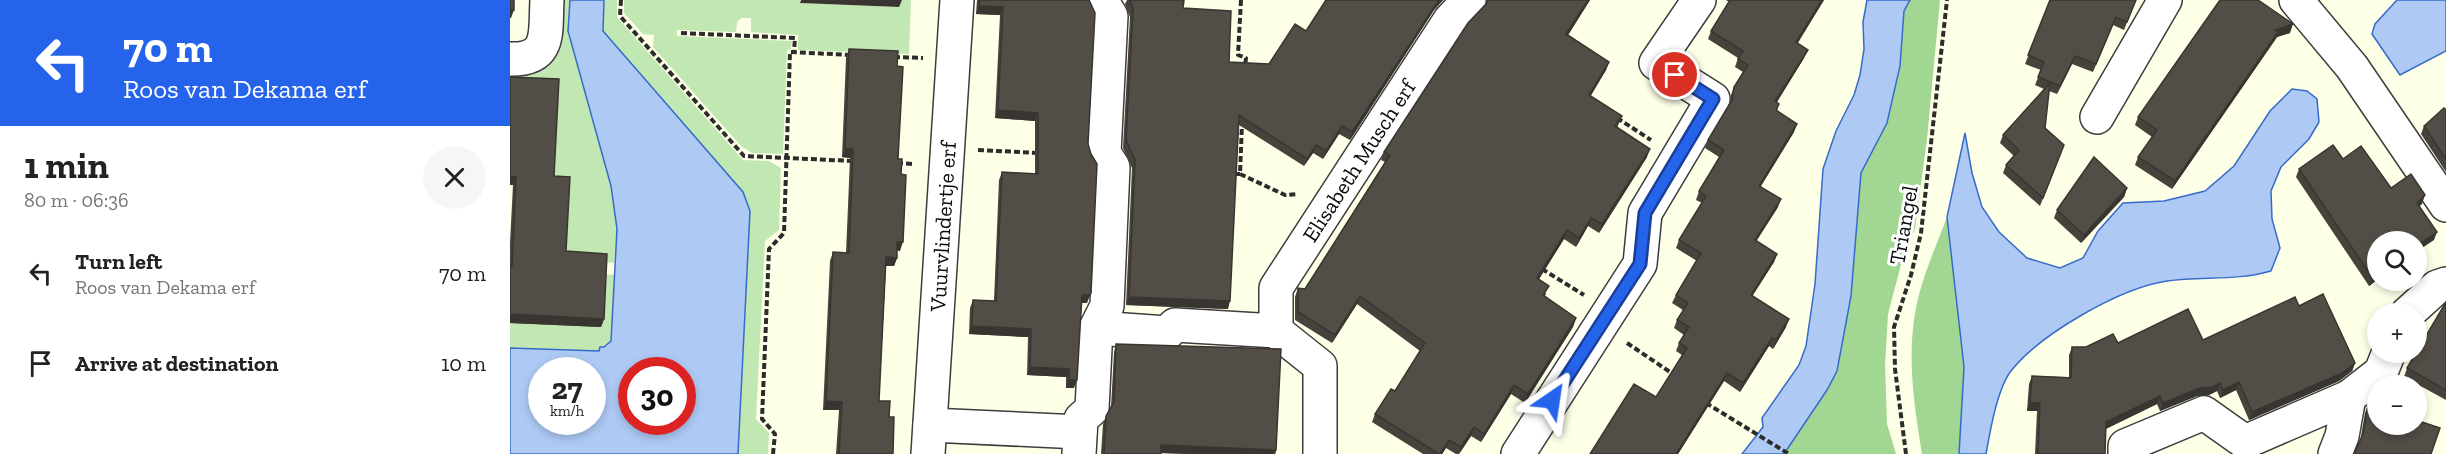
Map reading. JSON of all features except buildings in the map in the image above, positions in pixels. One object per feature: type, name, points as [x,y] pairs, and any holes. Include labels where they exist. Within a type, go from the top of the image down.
[{"type":"street","points":[[510,59],[531,57],[540,50],[544,41],[547,0]]},
{"type":"street","name":"Vuurvlindertje erf","points":[[929,440],[957,0]]},
{"type":"street","points":[[929,440],[1080,443],[1081,419],[1092,409],[1096,328],[1107,306],[1113,167],[1104,153],[1111,16],[1101,0]]},
{"type":"street","name":"Elisabeth Musch erf","points":[[1276,331],[1276,288],[1450,20],[1469,0]]},
{"type":"street","points":[[1518,454],[1640,264],[1645,213],[1713,99],[1656,63],[1699,0]]},
{"type":"street","points":[[2097,117],[2165,0]]},
{"type":"street","points":[[2296,0],[2352,67],[2446,205]]},
{"type":"street","points":[[2419,303],[2437,287],[2446,284]]},
{"type":"street","points":[[1096,328],[1167,333],[1175,325],[1276,331],[1320,366],[1320,454]]},
{"type":"street","points":[[2125,454],[2125,446],[2204,413],[2245,442],[2349,397],[2381,372],[2385,363]]},
{"type":"street","points":[[2335,454],[2342,436],[2349,397]]},
{"type":"path","points":[[621,0],[620,16],[744,156],[856,161]]},
{"type":"path","points":[[1241,0],[1238,55],[1246,58],[1245,69]]},
{"type":"path","name":"Triangel","points":[[1906,454],[1895,369],[1894,327],[1911,275],[1921,233],[1947,0]]},
{"type":"path","points":[[681,33],[795,38],[794,52]]},
{"type":"path","points":[[773,454],[775,434],[762,418],[770,249],[784,233],[790,52],[862,56]]},
{"type":"path","points":[[885,57],[953,60]]},
{"type":"path","points":[[1611,114],[1679,158]]},
{"type":"path","points":[[1240,174],[1243,116]]},
{"type":"path","points":[[891,163],[932,165],[947,157],[975,150],[1046,153]]},
{"type":"path","points":[[1228,173],[1240,174],[1285,195],[1339,191]]},
{"type":"path","points":[[1540,267],[1609,310],[1611,332],[1676,376]]},
{"type":"path","points":[[1700,397],[1789,454]]},
{"type":"green space","points":[[556,0],[570,0],[568,31],[611,186],[617,229],[614,263],[604,262],[603,274],[614,275],[611,341],[600,351],[510,348],[510,323],[563,261],[551,184],[510,85],[510,69]]},
{"type":"green space","points":[[604,0],[617,0],[617,17],[743,160],[769,161],[781,168],[779,230],[765,241],[756,419],[769,433],[768,454],[738,454],[750,211],[603,31]]},
{"type":"green space","points":[[624,0],[800,0],[801,3],[899,7],[900,0],[911,0],[909,54],[798,50],[798,35],[751,32],[751,18],[741,18],[737,22],[736,32],[677,30],[677,36],[792,41],[791,49],[787,50],[783,154],[752,153],[741,146],[653,47],[654,35],[643,34],[624,13]]},
{"type":"green space","points":[[1910,0],[1940,0],[1927,139],[1915,229],[1903,257],[1888,314],[1885,365],[1887,424],[1896,454],[1784,454],[1837,371],[1851,296],[1861,173],[1887,123],[1900,66],[1904,11]]},
{"type":"green space","points":[[1947,217],[1964,367],[1959,454],[1922,454],[1912,372],[1915,311],[1929,263]]},
{"type":"water","points":[[570,0],[604,0],[603,31],[743,192],[750,211],[738,454],[510,454],[510,348],[599,351],[600,347],[604,347],[611,341],[617,229],[611,186],[568,31]]},
{"type":"water","points":[[1867,0],[1910,0],[1904,11],[1900,66],[1887,123],[1861,173],[1851,296],[1837,371],[1784,454],[1742,454],[1763,427],[1762,418],[1799,365],[1806,346],[1815,284],[1823,169],[1836,131],[1854,95],[1860,75],[1864,49],[1863,22]]},
{"type":"water","points":[[2397,0],[2446,0],[2446,51],[2400,75],[2372,34],[2375,24]]},
{"type":"water","points":[[2292,89],[2307,91],[2317,99],[2319,122],[2309,139],[2281,167],[2271,191],[2272,219],[2280,248],[2271,271],[2245,276],[2167,281],[2148,285],[2082,315],[2041,342],[2011,371],[1998,399],[1986,454],[1959,454],[1964,367],[1947,217],[1965,133],[1972,173],[1982,207],[1999,232],[2027,258],[2060,268],[2083,258],[2098,231],[2123,203],[2164,201],[2205,191],[2234,166],[2270,111]]},
{"type":"route","points":[[1552,400],[1640,264],[1645,213],[1713,99],[1675,75]]}]
